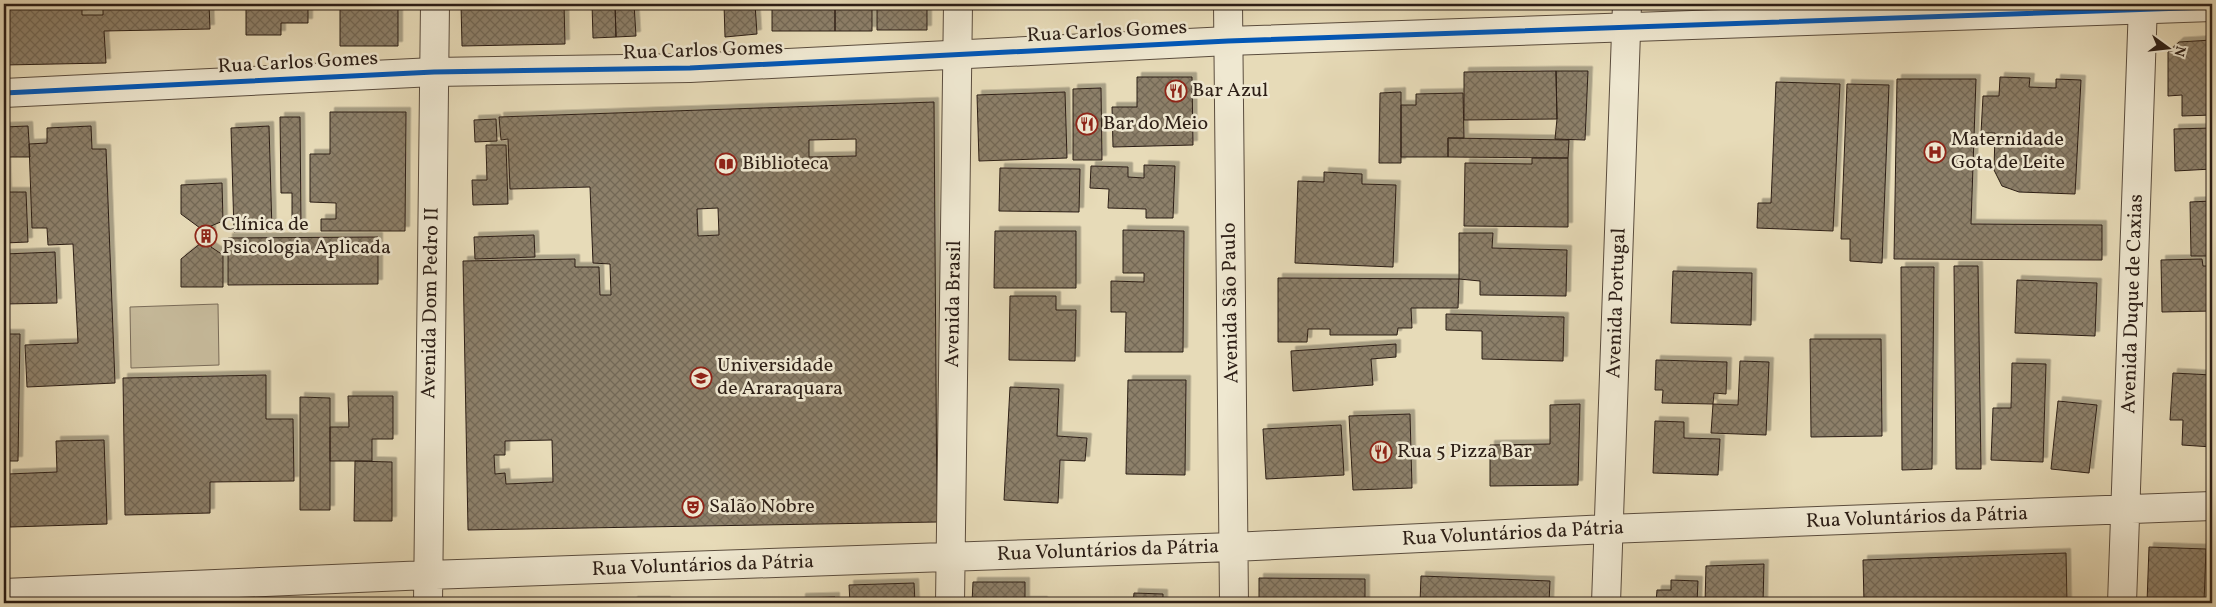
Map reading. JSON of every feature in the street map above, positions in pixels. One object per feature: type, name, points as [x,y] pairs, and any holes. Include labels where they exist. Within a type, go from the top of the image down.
[{"type":"street","name":"Avenida Dom Pedro II","points":[[428,603],[435,4]]},
{"type":"street","name":"Avenida Brasil","points":[[950,603],[958,4]]},
{"type":"street","name":"Avenida São Paulo","points":[[1228,4],[1234,603]]},
{"type":"street","name":"Rua Carlos Gomes","points":[[4,93],[434,72],[690,68],[1228,41],[1627,16],[2143,7],[2212,8]]},
{"type":"street","name":"Avenida Duque de Caxias","points":[[2122,603],[2143,7]]},
{"type":"street","name":"Avenida Portugal","points":[[1606,603],[1627,16]]},
{"type":"street","name":"Rua Voluntários da Pátria","points":[[4,593],[2212,506]]},
{"type":"shaded area","points":[[218,304],[219,365],[131,368],[130,307]]},
{"type":"building","points":[[4,4],[82,4],[82,15],[103,15],[103,4],[209,4],[210,29],[104,31],[106,63],[4,65]]},
{"type":"building","points":[[246,4],[308,4],[308,23],[281,23],[281,35],[246,35]]},
{"type":"building","points":[[340,4],[398,4],[398,46],[340,46]]},
{"type":"building","points":[[461,4],[564,4],[565,44],[462,46]]},
{"type":"building","points":[[592,4],[615,4],[616,37],[593,38]]},
{"type":"building","points":[[615,4],[634,4],[636,36],[616,37]]},
{"type":"building","points":[[724,4],[755,4],[757,34],[725,37]]},
{"type":"building","points":[[772,4],[835,4],[835,31],[772,31]]},
{"type":"building","points":[[835,4],[872,4],[872,31],[835,31]]},
{"type":"building","points":[[877,4],[927,4],[927,30],[877,30]]},
{"type":"building","points":[[2212,40],[2212,115],[2182,116],[2182,95],[2168,96],[2168,52],[2179,42]]},
{"type":"building","points":[[1556,71],[1588,71],[1585,140],[1555,139],[1557,119]]},
{"type":"building","points":[[1556,71],[1557,119],[1464,120],[1464,72]]},
{"type":"building","points":[[1137,77],[1192,77],[1193,145],[1113,147],[1112,107],[1137,107]]},
{"type":"building","points":[[2000,77],[2030,78],[2029,87],[2056,88],[2056,79],[2081,80],[2075,194],[2019,192],[2002,186],[1994,170],[1995,133],[1981,133],[1983,96],[1999,96]]},
{"type":"building","name":"Maternidade Gota de Leite","points":[[1897,79],[1976,79],[1971,224],[2102,225],[2102,260],[1894,259]]},
{"type":"building","points":[[1776,82],[1840,84],[1833,231],[1757,228],[1758,203],[1771,203]]},
{"type":"building","points":[[1847,84],[1889,85],[1882,263],[1850,261],[1850,239],[1841,239]]},
{"type":"building","name":"Bar do Meio","points":[[1101,88],[1102,160],[1073,160],[1073,89]]},
{"type":"building","points":[[1065,92],[1067,158],[979,161],[977,95]]},
{"type":"building","points":[[1401,92],[1401,163],[1379,163],[1380,93]]},
{"type":"building","points":[[1463,93],[1464,138],[1448,138],[1448,157],[1401,157],[1401,105],[1416,105],[1416,94]]},
{"type":"building","name":"Universidade de Araraquara","points":[[934,102],[937,522],[468,530],[463,261],[575,259],[575,267],[599,267],[600,295],[611,295],[610,264],[593,263],[590,187],[510,189],[508,139],[501,140],[499,117]],"holes":[[[856,139],[856,156],[809,157],[809,140]],[[718,208],[719,235],[698,236],[697,209]],[[552,440],[553,482],[506,484],[505,473],[495,474],[494,455],[505,455],[505,441]]]},
{"type":"building","points":[[330,112],[406,112],[405,231],[321,231],[321,219],[336,219],[336,203],[310,202],[310,154],[330,154]]},
{"type":"building","points":[[280,117],[300,117],[301,225],[292,225],[292,193],[281,193]]},
{"type":"building","points":[[496,119],[497,141],[475,142],[474,120]]},
{"type":"building","points":[[28,126],[30,157],[6,157],[7,192],[26,192],[28,242],[4,243],[4,127]]},
{"type":"building","points":[[91,126],[92,149],[106,149],[115,383],[27,387],[25,345],[78,343],[73,244],[48,245],[47,228],[32,228],[29,144],[47,143],[47,128]]},
{"type":"building","points":[[269,126],[272,231],[234,232],[231,128]]},
{"type":"building","points":[[2212,128],[2212,169],[2175,171],[2174,129]]},
{"type":"building","points":[[1448,138],[1569,140],[1568,158],[1448,157]]},
{"type":"building","points":[[486,145],[506,145],[508,204],[473,205],[472,180],[487,180]]},
{"type":"building","points":[[1532,158],[1568,158],[1568,227],[1464,226],[1465,163],[1532,164]]},
{"type":"building","points":[[1144,165],[1175,166],[1173,218],[1146,218],[1146,209],[1108,208],[1109,189],[1090,188],[1091,166],[1128,167],[1128,177],[1144,178]]},
{"type":"building","points":[[1000,168],[1080,169],[1079,212],[999,211]]},
{"type":"building","points":[[1324,172],[1362,174],[1362,184],[1396,185],[1393,267],[1295,263],[1298,181],[1324,182]]},
{"type":"building","name":"Clínica de Psicologia Aplicada","points":[[222,183],[223,221],[211,226],[211,247],[223,255],[223,287],[181,287],[181,259],[201,243],[200,228],[181,214],[181,185]]},
{"type":"building","points":[[2212,201],[2212,256],[2191,256],[2190,202]]},
{"type":"building","points":[[1123,230],[1184,231],[1183,352],[1125,352],[1126,312],[1111,312],[1111,281],[1144,282],[1144,273],[1123,273]]},
{"type":"building","points":[[995,231],[1076,231],[1076,288],[994,288]]},
{"type":"building","points":[[1459,233],[1493,233],[1492,248],[1567,250],[1566,296],[1480,295],[1480,281],[1459,279]]},
{"type":"building","points":[[534,235],[535,257],[475,259],[474,237]]},
{"type":"building","points":[[378,237],[378,284],[228,285],[228,238]]},
{"type":"building","points":[[55,252],[57,303],[4,304],[4,254]]},
{"type":"building","points":[[2202,259],[2203,266],[2212,266],[2212,311],[2162,312],[2161,260]]},
{"type":"building","points":[[1954,266],[1978,266],[1981,469],[1956,469]]},
{"type":"building","points":[[1901,267],[1934,267],[1932,469],[1902,470]]},
{"type":"building","points":[[1673,271],[1752,273],[1751,325],[1671,323]]},
{"type":"building","points":[[1278,278],[1459,279],[1458,308],[1411,308],[1412,328],[1398,328],[1397,335],[1330,335],[1330,329],[1308,329],[1307,342],[1278,342]]},
{"type":"building","points":[[2017,280],[2097,283],[2095,336],[2015,333]]},
{"type":"building","points":[[1010,296],[1056,296],[1056,310],[1076,310],[1075,361],[1009,360]]},
{"type":"building","points":[[1446,314],[1564,317],[1563,361],[1482,359],[1482,331],[1446,330]]},
{"type":"building","points":[[4,334],[20,334],[18,461],[4,461]]},
{"type":"building","points":[[1810,339],[1881,339],[1882,436],[1811,437]]},
{"type":"building","points":[[1396,344],[1396,357],[1371,359],[1373,385],[1293,391],[1291,351]]},
{"type":"building","points":[[1656,360],[1727,362],[1726,394],[1714,393],[1713,404],[1662,403],[1663,390],[1655,390]]},
{"type":"building","points":[[1740,361],[1769,362],[1766,435],[1711,433],[1713,404],[1738,405]]},
{"type":"building","points":[[2012,363],[2046,364],[2043,462],[1991,460],[1993,408],[2011,408]]},
{"type":"building","points":[[2173,373],[2212,375],[2212,447],[2182,445],[2183,420],[2170,420]]},
{"type":"building","points":[[266,375],[266,419],[293,419],[294,481],[210,482],[210,513],[125,515],[123,378]]},
{"type":"building","points":[[1128,380],[1186,380],[1185,475],[1126,474]]},
{"type":"building","points":[[1010,387],[1059,389],[1057,436],[1087,438],[1085,461],[1060,460],[1058,503],[1004,500]]},
{"type":"building","points":[[348,396],[393,396],[393,439],[372,439],[372,461],[330,461],[330,427],[349,427]]},
{"type":"building","points":[[300,397],[330,398],[330,510],[300,510]]},
{"type":"building","points":[[2058,401],[2097,405],[2089,473],[2051,469]]},
{"type":"building","points":[[1580,404],[1578,485],[1490,486],[1490,445],[1550,444],[1550,405]]},
{"type":"building","name":"Rua 5 Pizza Bar","points":[[1410,414],[1412,488],[1353,490],[1349,416]]},
{"type":"building","points":[[1655,421],[1684,422],[1684,438],[1720,439],[1718,475],[1653,473]]},
{"type":"building","points":[[1341,425],[1344,475],[1266,479],[1263,429]]},
{"type":"building","points":[[104,440],[107,524],[10,527],[8,474],[57,472],[56,441]]},
{"type":"building","points":[[355,461],[392,462],[392,521],[354,521]]},
{"type":"building","points":[[2149,547],[2206,549],[2204,603],[2147,603]]},
{"type":"building","points":[[2066,553],[2067,603],[1864,603],[1863,560]]},
{"type":"building","points":[[1764,564],[1763,603],[1705,603],[1706,566]]},
{"type":"building","points":[[1421,576],[1550,581],[1549,603],[1420,603]]},
{"type":"building","points":[[1259,578],[1365,579],[1365,603],[1259,603]]},
{"type":"building","points":[[1671,580],[1698,581],[1697,603],[1656,603],[1657,590],[1671,590]]},
{"type":"building","points":[[973,582],[1025,582],[1025,601],[1043,601],[1043,603],[972,603]]},
{"type":"building","points":[[914,583],[915,603],[850,603],[849,585]]},
{"type":"building","points":[[1134,593],[1163,594],[1163,603],[1133,603]]},
{"type":"building","points":[[835,597],[835,603],[801,603],[801,598]]},
{"type":"building","points":[[633,601],[666,601],[666,603],[633,603]]},
{"type":"cycle path","points":[[4,93],[434,72],[690,68],[1228,41],[2212,7]]},
{"type":"place","name":"Bar Azul","points":[[1176,91]]},
{"type":"place","name":"Bar do Meio","points":[[1087,124]]},
{"type":"place","name":"Maternidade Gota de Leite","points":[[1935,152]]},
{"type":"place","name":"Biblioteca","points":[[726,164]]},
{"type":"place","name":"Clínica de Psicologia Aplicada","points":[[206,236]]},
{"type":"place","name":"Universidade de Araraquara","points":[[701,378]]},
{"type":"place","name":"Rua 5 Pizza Bar","points":[[1381,452]]},
{"type":"place","name":"Salão Nobre","points":[[693,507]]}]
